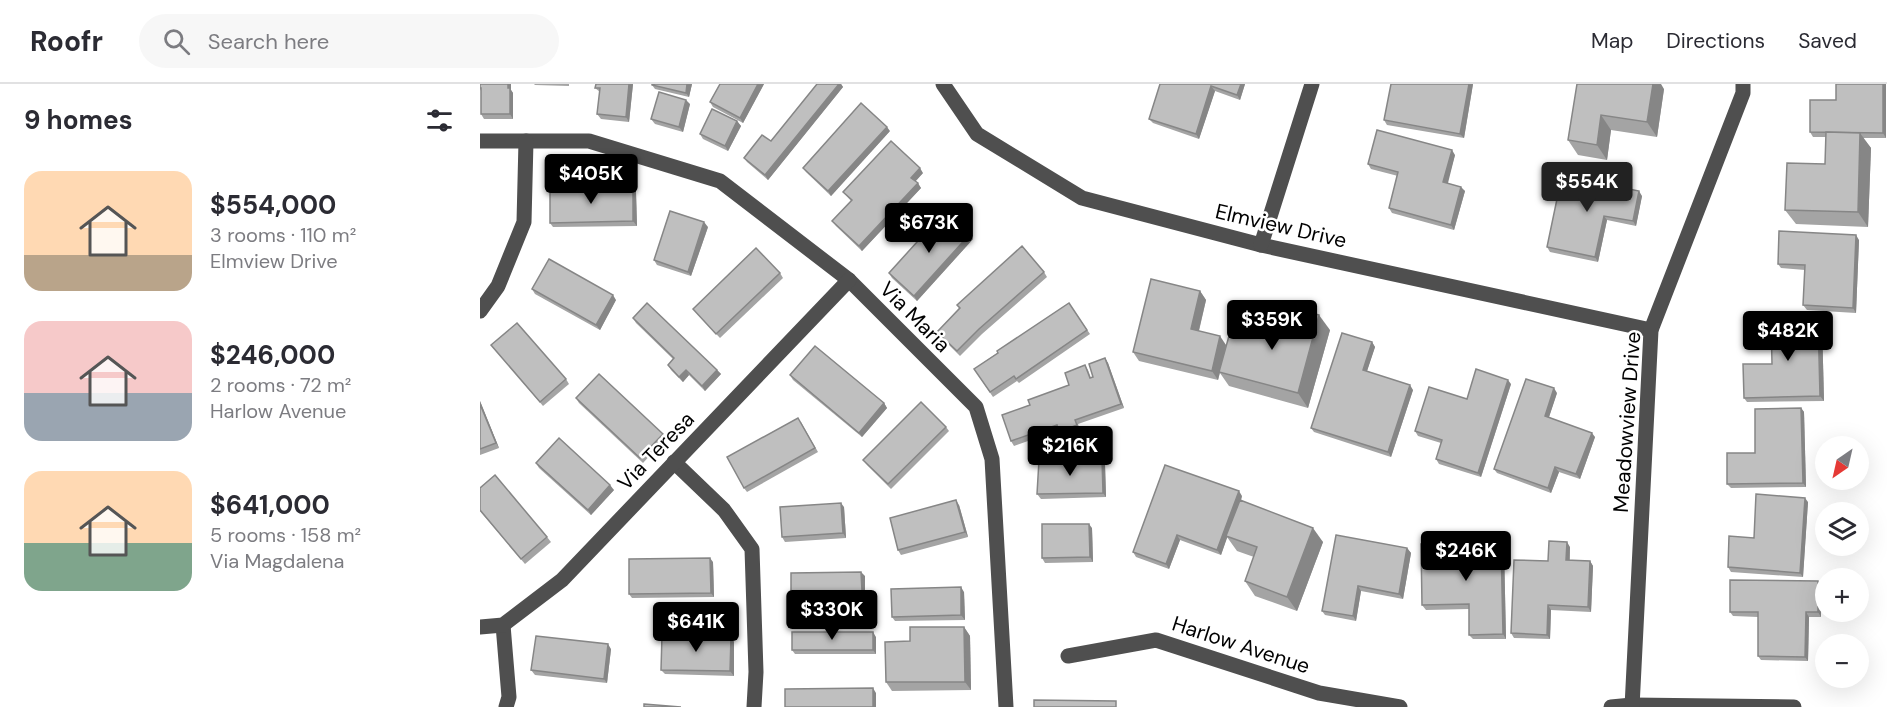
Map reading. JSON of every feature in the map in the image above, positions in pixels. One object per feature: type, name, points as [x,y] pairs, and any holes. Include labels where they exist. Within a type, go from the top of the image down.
[{"type":"street","name":"Elmview Drive","points":[[943,84],[977,134],[1082,198],[1261,245],[1651,330]]},
{"type":"street","points":[[1261,245],[1312,84]]},
{"type":"street","name":"Meadowview Drive","points":[[1632,706],[1651,330],[1743,93],[1743,84]]},
{"type":"street","name":"Via Maria","points":[[480,141],[589,141],[720,181],[849,280],[976,407],[992,459],[1006,707]]},
{"type":"street","points":[[480,311],[498,286],[524,222],[526,141]]},
{"type":"street","name":"Via Teresa","points":[[503,625],[562,580],[849,280]]},
{"type":"street","points":[[674,462],[724,510],[752,549],[756,672],[754,707]]},
{"type":"street","points":[[480,627],[503,625],[509,696],[506,707]]},
{"type":"street","name":"Harlow Avenue","points":[[1068,656],[1156,640],[1319,693],[1400,707]]},
{"type":"street","points":[[1611,707],[1794,707]]},
{"type":"building","points":[[480,84],[508,84],[510,114],[481,114]]},
{"type":"building","points":[[596,84],[629,84],[626,117],[597,114],[600,88],[595,88]]},
{"type":"building","points":[[687,84],[686,93],[652,85]]},
{"type":"building","points":[[720,84],[758,84],[740,118],[710,102]]},
{"type":"building","points":[[817,84],[839,84],[765,175],[744,158],[762,135],[771,141]]},
{"type":"building","points":[[1160,84],[1241,84],[1237,95],[1211,86],[1196,134],[1149,119]]},
{"type":"building","points":[[1391,84],[1469,84],[1460,134],[1384,120]]},
{"type":"building","points":[[1577,84],[1653,84],[1647,122],[1601,115],[1597,145],[1568,140]]},
{"type":"building","points":[[1836,84],[1883,84],[1883,133],[1810,132],[1810,100],[1836,100]]},
{"type":"building","points":[[659,92],[686,100],[679,127],[651,119]]},
{"type":"building","points":[[861,103],[887,127],[828,191],[803,168]]},
{"type":"building","points":[[712,109],[737,121],[725,146],[700,134]]},
{"type":"building","points":[[1377,130],[1452,150],[1443,182],[1461,187],[1451,225],[1389,208],[1398,172],[1368,164]]},
{"type":"building","points":[[1826,132],[1860,133],[1858,212],[1785,210],[1787,163],[1825,164]]},
{"type":"building","points":[[891,141],[920,168],[911,178],[918,183],[859,246],[832,221],[852,200],[843,192]]},
{"type":"building","points":[[1562,175],[1639,191],[1633,221],[1604,216],[1595,257],[1547,247]]},
{"type":"building","points":[[633,188],[633,221],[550,223],[550,189]]},
{"type":"building","points":[[670,211],[704,222],[688,272],[654,260]]},
{"type":"building","points":[[945,211],[970,234],[914,296],[889,273]]},
{"type":"building","points":[[1779,231],[1856,235],[1853,308],[1803,305],[1805,265],[1778,264]]},
{"type":"building","points":[[1022,246],[1044,272],[957,351],[937,332],[960,308],[957,305]]},
{"type":"building","points":[[756,248],[780,273],[716,334],[693,309]]},
{"type":"building","points":[[549,259],[613,295],[596,325],[532,289]]},
{"type":"building","points":[[1151,279],[1200,291],[1191,329],[1220,336],[1212,371],[1133,352]]},
{"type":"building","points":[[647,303],[717,370],[702,386],[686,370],[679,377],[668,365],[674,358],[633,318]]},
{"type":"building","points":[[1069,303],[1087,330],[1016,379],[1014,376],[990,392],[974,369]]},
{"type":"building","points":[[1283,305],[1319,315],[1298,393],[1219,372],[1232,325],[1274,336]]},
{"type":"building","points":[[1818,318],[1820,396],[1744,398],[1743,364],[1772,364],[1771,319]]},
{"type":"building","points":[[517,323],[566,379],[540,402],[491,345]]},
{"type":"building","points":[[1342,333],[1372,342],[1363,370],[1410,385],[1388,452],[1311,428]]},
{"type":"building","points":[[815,346],[884,403],[859,433],[790,375]]},
{"type":"building","points":[[1105,358],[1121,404],[1075,420],[1077,425],[1059,432],[1057,425],[1011,441],[1002,415],[1030,405],[1028,400],[1069,385],[1065,373],[1085,365],[1090,378],[1093,377],[1089,364]]},
{"type":"building","points":[[1476,369],[1508,380],[1478,473],[1436,459],[1442,440],[1415,431],[1429,387],[1467,399]]},
{"type":"building","points":[[599,374],[663,434],[640,458],[576,398]]},
{"type":"building","points":[[1526,379],[1554,388],[1545,416],[1592,433],[1576,474],[1555,467],[1548,488],[1494,469]]},
{"type":"building","points":[[921,402],[946,427],[888,484],[863,460]]},
{"type":"building","points":[[480,404],[496,443],[480,449]]},
{"type":"building","points":[[1801,408],[1803,483],[1727,484],[1727,453],[1755,453],[1755,409]]},
{"type":"building","points":[[798,418],[815,448],[744,488],[727,457]]},
{"type":"building","points":[[559,438],[610,485],[588,510],[536,463]]},
{"type":"building","points":[[1102,459],[1103,493],[1037,494],[1039,460]]},
{"type":"building","points":[[1165,465],[1239,491],[1217,550],[1177,535],[1166,564],[1133,552]]},
{"type":"building","points":[[495,475],[547,537],[521,559],[480,510],[480,488]]},
{"type":"building","points":[[1756,494],[1805,498],[1800,573],[1728,567],[1729,536],[1754,538]]},
{"type":"building","points":[[956,500],[965,532],[898,550],[890,518]]},
{"type":"building","points":[[1240,500],[1313,528],[1287,597],[1245,581],[1257,547],[1226,536]]},
{"type":"building","points":[[841,503],[843,533],[782,537],[780,507]]},
{"type":"building","points":[[1042,524],[1089,524],[1090,557],[1042,558]]},
{"type":"building","points":[[1336,535],[1407,548],[1399,594],[1358,586],[1353,616],[1322,611]]},
{"type":"building","points":[[1549,541],[1567,542],[1566,560],[1590,561],[1588,607],[1548,605],[1547,635],[1511,633],[1514,560],[1548,561]]},
{"type":"building","points":[[1501,543],[1503,634],[1469,635],[1469,604],[1422,605],[1421,544]]},
{"type":"building","points":[[710,558],[711,593],[629,594],[629,559]]},
{"type":"building","points":[[861,572],[862,591],[791,593],[791,573]]},
{"type":"building","points":[[1730,580],[1815,581],[1815,612],[1806,612],[1805,657],[1758,656],[1758,612],[1730,612]]},
{"type":"building","points":[[961,587],[961,615],[892,617],[891,589]]},
{"type":"building","points":[[910,627],[964,627],[965,682],[886,682],[885,642],[910,641]]},
{"type":"building","points":[[792,632],[873,632],[873,650],[792,650]]},
{"type":"building","points":[[662,635],[731,637],[730,671],[661,670]]},
{"type":"building","points":[[536,636],[608,644],[604,679],[531,670]]},
{"type":"building","points":[[873,688],[873,707],[785,707],[785,689]]},
{"type":"building","points":[[1034,700],[1116,701],[1116,707],[1034,707]]},
{"type":"building","points":[[644,704],[681,707],[644,707]]}]
